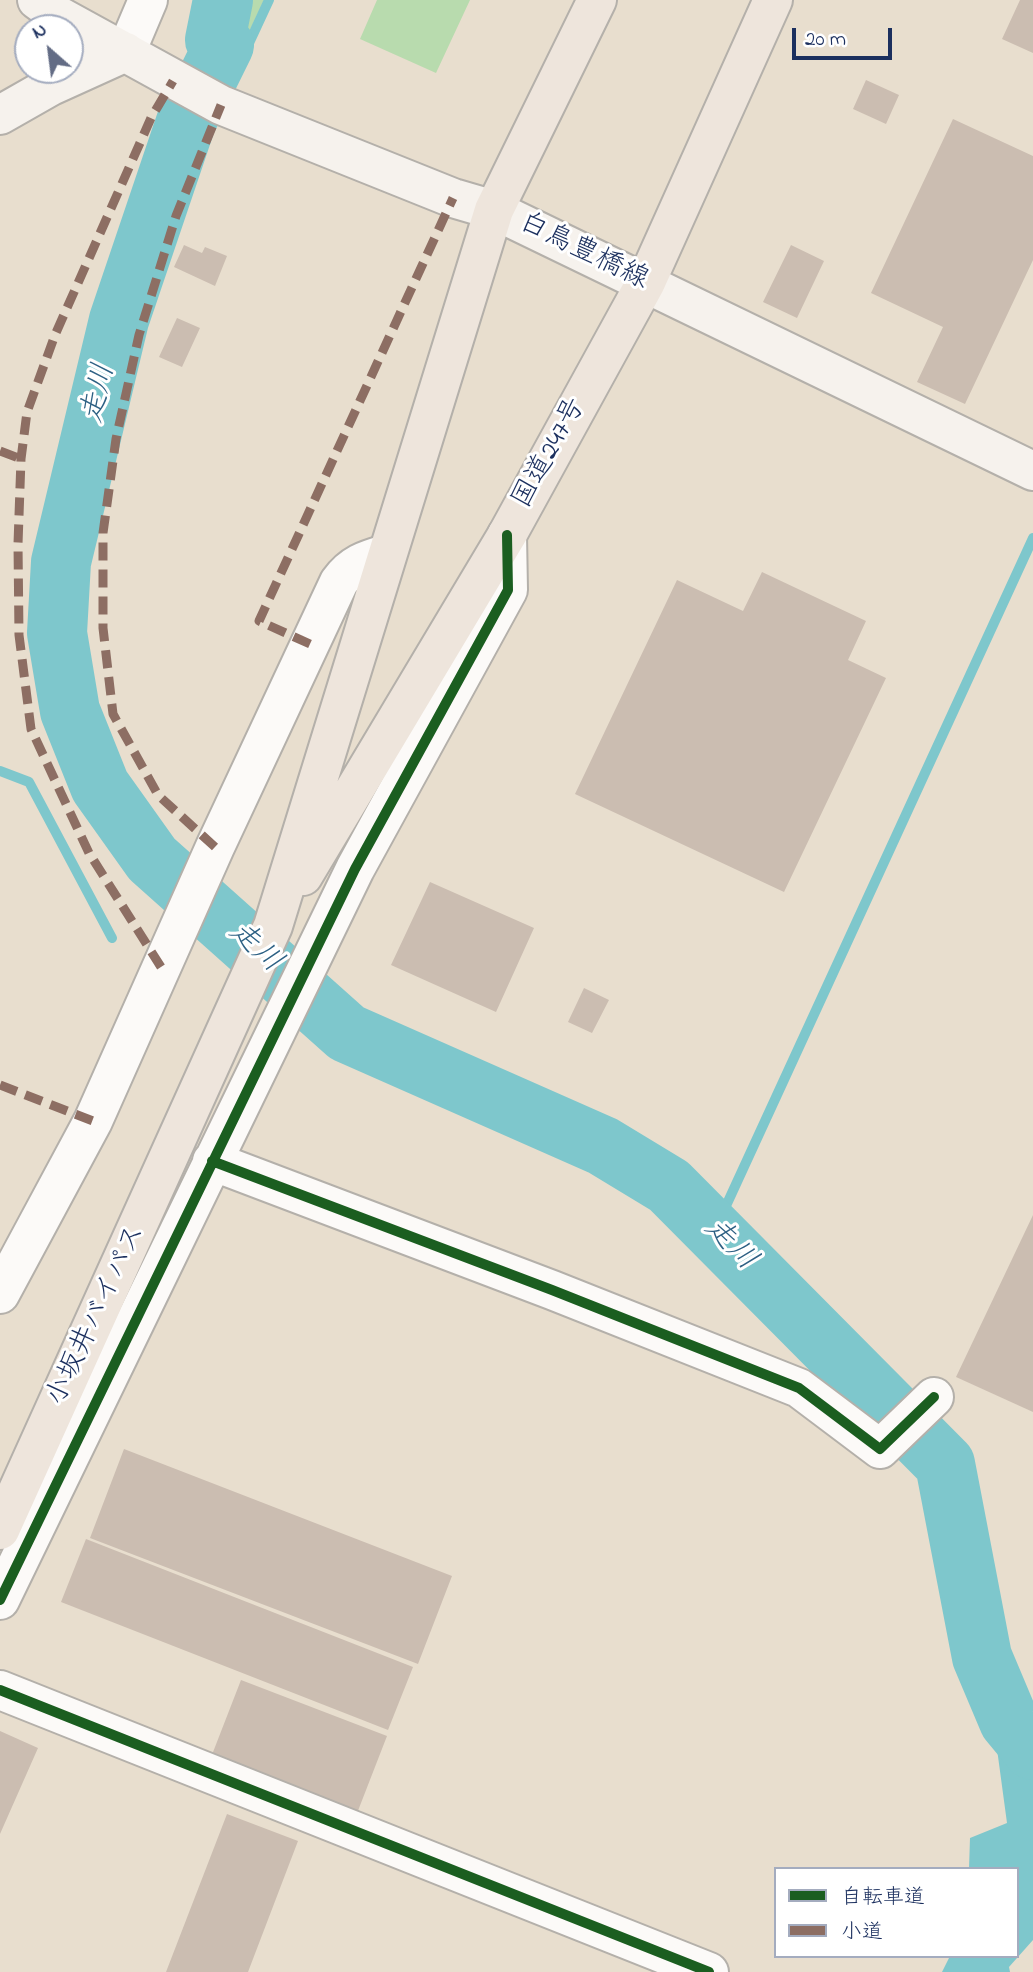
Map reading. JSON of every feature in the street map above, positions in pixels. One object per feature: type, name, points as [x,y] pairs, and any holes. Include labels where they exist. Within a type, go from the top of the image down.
[{"type":"highway","name":"国道247号","points":[[274,926],[386,554],[494,210],[597,0]]},
{"type":"highway","name":"国道247号","points":[[195,1103],[274,926],[507,535],[646,282],[773,0]]},
{"type":"highway","name":"小坂井バイパス","points":[[0,1530],[195,1103]]},
{"type":"main road","name":"白鳥豊橋線","points":[[37,0],[59,16],[221,105],[453,198],[494,210],[1033,471]]},
{"type":"main road","points":[[0,115],[51,86],[126,52]]},
{"type":"street","points":[[126,52],[148,0]]},
{"type":"street","points":[[0,1600],[355,869],[508,590],[507,535]]},
{"type":"street","points":[[0,1294],[93,1121],[215,847],[339,582],[347,570],[361,561],[386,554]]},
{"type":"street","points":[[212,1161],[565,1295],[799,1388],[880,1449],[934,1397]]},
{"type":"street","points":[[0,1690],[709,1972]]},
{"type":"green space","points":[[229,0],[264,0],[233,66],[221,60],[228,44],[221,40]]},
{"type":"green space","points":[[377,0],[470,0],[436,73],[360,39]]},
{"type":"water","points":[[1009,1707],[1033,1717],[1033,1940],[1019,1956],[1019,1867],[969,1867],[970,1838],[1007,1823],[992,1712]]},
{"type":"water","points":[[949,1958],[1017,1958],[1009,1967],[1010,1972],[942,1972]]},
{"type":"building","points":[[1020,0],[1033,0],[1033,53],[1002,39]]},
{"type":"building","points":[[866,80],[899,95],[886,124],[853,109]]},
{"type":"building","points":[[953,119],[1033,156],[1033,260],[965,404],[917,382],[943,327],[871,293]]},
{"type":"building","points":[[184,245],[202,253],[205,247],[227,256],[215,286],[174,267]]},
{"type":"building","points":[[791,245],[824,261],[797,318],[763,302]]},
{"type":"building","points":[[177,318],[200,328],[182,367],[159,357]]},
{"type":"building","points":[[762,572],[866,621],[848,660],[886,678],[784,892],[575,794],[677,580],[743,611]]},
{"type":"building","points":[[430,882],[534,928],[496,1012],[391,965]]},
{"type":"building","points":[[584,988],[609,1000],[592,1033],[568,1022]]},
{"type":"building","points":[[1033,1215],[1033,1412],[956,1377]]},
{"type":"building","points":[[124,1449],[452,1576],[418,1664],[90,1538]]},
{"type":"building","points":[[86,1539],[413,1667],[388,1730],[61,1602]]},
{"type":"building","points":[[241,1680],[387,1736],[354,1821],[208,1765]]},
{"type":"building","points":[[0,1731],[38,1748],[0,1834]]},
{"type":"building","points":[[227,1814],[298,1841],[248,1972],[166,1972]]},
{"type":"waterway","name":"走川","points":[[223,0],[215,40],[224,45],[186,122],[119,320],[61,562],[57,633],[70,711],[100,786],[152,859],[347,1033],[603,1146],[669,1186],[945,1464],[982,1657],[1009,1721],[1033,1750]]},
{"type":"waterway","points":[[215,92],[237,69],[269,0]]},
{"type":"waterway","name":"走川","points":[[186,122],[202,105]]},
{"type":"waterway","points":[[714,1232],[1033,538]]},
{"type":"waterway","points":[[0,771],[29,782],[112,938]]},
{"type":"marked path","points":[[161,967],[89,853],[31,729],[19,635],[18,544],[21,459],[27,412],[55,335],[151,118],[173,81]]},
{"type":"marked path","points":[[215,847],[158,795],[113,714],[103,628],[103,533],[116,439],[139,335],[176,216],[221,105]]},
{"type":"marked path","points":[[310,644],[259,621],[453,198]]},
{"type":"marked path","points":[[0,451],[21,459]]},
{"type":"marked path","points":[[0,1085],[93,1121]]},
{"type":"cycle path","points":[[0,1600],[355,869],[508,590],[507,535]]},
{"type":"cycle path","points":[[212,1161],[552,1290],[799,1388],[880,1449],[934,1397]]},
{"type":"cycle path","points":[[0,1690],[709,1972]]}]
